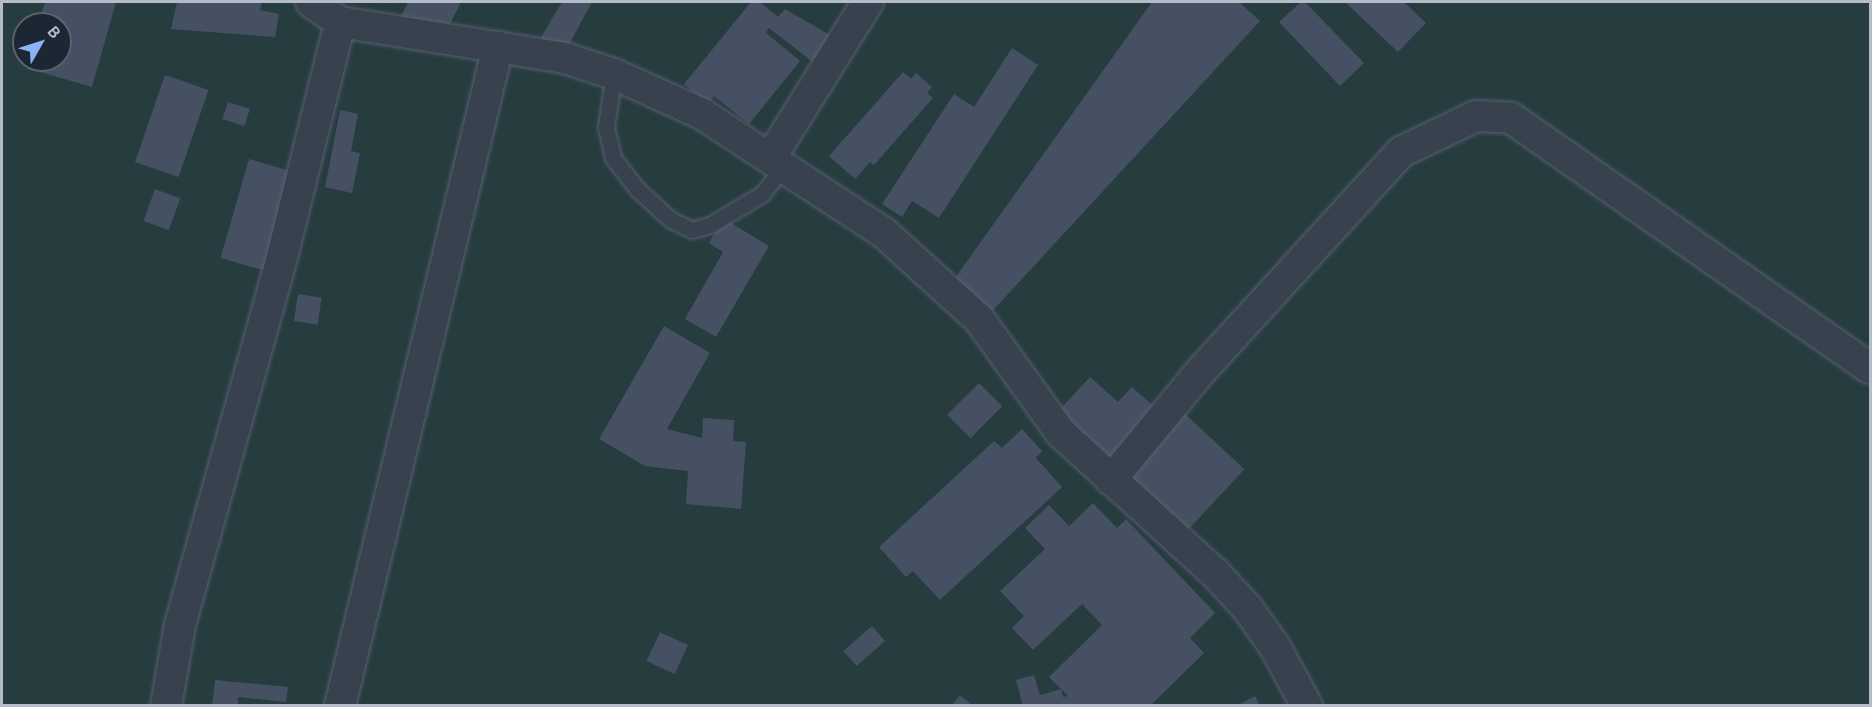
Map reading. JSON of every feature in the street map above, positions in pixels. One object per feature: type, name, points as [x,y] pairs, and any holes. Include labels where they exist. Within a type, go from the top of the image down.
[{"type":"street","points":[[311,2],[340,22],[565,58],[614,74],[702,114],[884,233],[934,275],[979,319],[1054,424],[1111,480],[1216,573],[1248,609],[1275,647],[1307,705]]},
{"type":"street","points":[[777,162],[868,2]]},
{"type":"street","points":[[166,705],[180,625],[282,257],[340,22]]},
{"type":"street","points":[[340,705],[498,47]]},
{"type":"street","points":[[1111,480],[1200,371],[1401,152],[1476,116],[1511,118],[1870,368]]},
{"type":"lane","points":[[614,74],[606,127],[613,158],[637,189],[671,220],[692,230],[710,225],[762,194],[777,162]]},
{"type":"green space","points":[[2,2],[1870,2],[1870,705],[2,705]]},
{"type":"building","points":[[45,2],[116,2],[92,87],[40,72],[72,72],[72,12],[42,12]]},
{"type":"building","points":[[177,2],[262,2],[260,10],[279,14],[275,37],[171,29]]},
{"type":"building","points":[[408,2],[461,2],[449,26],[396,28]]},
{"type":"building","points":[[562,2],[592,2],[564,54],[534,49]]},
{"type":"building","points":[[751,2],[760,2],[778,17],[785,9],[830,35],[814,63],[769,28],[766,33],[800,61],[749,124],[714,96],[708,104],[684,84]]},
{"type":"building","points":[[1152,2],[1239,2],[1260,21],[985,319],[950,285]]},
{"type":"building","points":[[1301,2],[1305,2],[1364,63],[1340,86],[1279,22]]},
{"type":"building","points":[[1345,2],[1404,2],[1426,23],[1398,52]]},
{"type":"building","points":[[1012,48],[1038,65],[939,218],[912,201],[902,217],[882,204],[954,94],[974,107]]},
{"type":"building","points":[[903,72],[911,79],[916,73],[932,87],[927,93],[933,98],[874,165],[870,162],[855,179],[829,156]]},
{"type":"building","points":[[165,75],[208,90],[179,177],[135,162]]},
{"type":"building","points":[[228,102],[250,109],[244,126],[222,119]]},
{"type":"building","points":[[340,110],[358,114],[351,151],[360,153],[352,193],[325,187]]},
{"type":"building","points":[[249,159],[292,171],[264,270],[221,258]]},
{"type":"building","points":[[155,189],[180,198],[169,230],[143,221]]},
{"type":"building","points":[[723,218],[769,246],[716,337],[685,319],[723,252],[709,243]]},
{"type":"building","points":[[298,294],[322,298],[317,324],[294,321]]},
{"type":"building","points":[[664,326],[710,353],[667,429],[702,438],[703,418],[734,420],[733,441],[746,442],[741,509],[686,504],[688,471],[645,466],[599,439]]},
{"type":"building","points":[[1090,377],[1118,402],[1132,387],[1159,411],[1108,467],[1053,417]]},
{"type":"building","points":[[979,383],[1002,406],[971,438],[947,415]]},
{"type":"building","points":[[1183,412],[1244,469],[1181,537],[1120,480]]},
{"type":"building","points":[[1022,429],[1042,451],[1036,458],[1062,487],[940,600],[913,571],[906,577],[879,547],[994,441],[1002,448]]},
{"type":"building","points":[[1093,503],[1117,528],[1126,519],[1215,613],[1190,638],[1204,653],[1150,706],[1023,706],[1016,680],[1034,675],[1040,695],[1061,689],[1049,677],[1102,625],[1082,604],[1033,650],[1012,628],[1024,616],[1000,591],[1045,549],[1025,528],[1049,505],[1069,526]]},
{"type":"building","points":[[872,626],[885,641],[856,666],[843,651]]},
{"type":"building","points":[[660,632],[688,645],[675,674],[646,661]]},
{"type":"building","points":[[215,680],[288,687],[286,702],[238,697],[238,706],[212,706]]},
{"type":"building","points":[[960,695],[973,706],[951,706]]},
{"type":"building","points":[[1255,696],[1260,706],[1236,706]]}]
